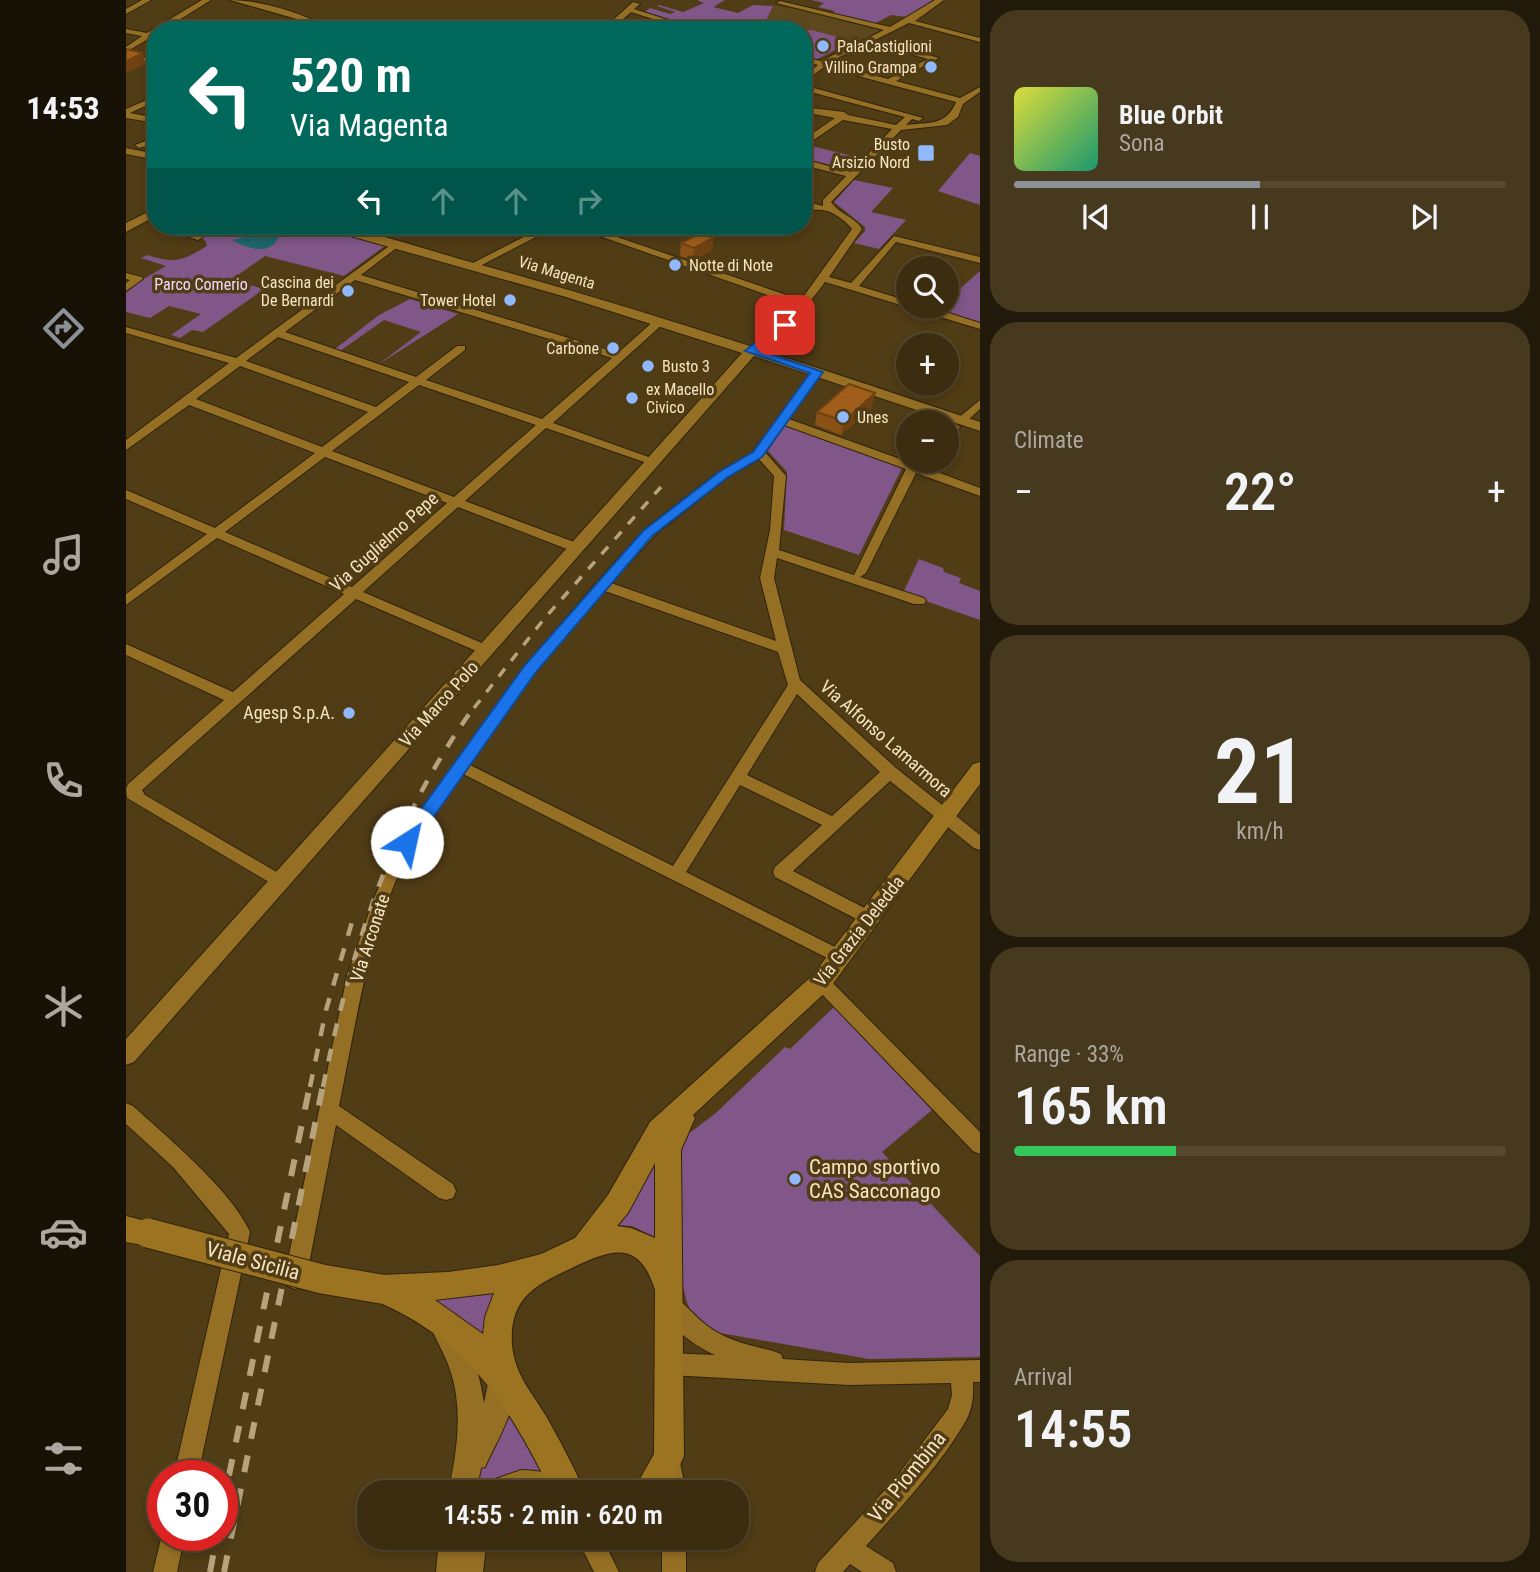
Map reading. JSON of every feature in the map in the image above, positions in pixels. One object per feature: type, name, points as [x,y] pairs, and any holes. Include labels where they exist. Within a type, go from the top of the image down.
[{"type":"main road","name":"Via Grazia Deledda","points":[[586,1244],[618,1204],[659,1130],[821,982],[980,769]]},
{"type":"main road","name":"Via Grazia Deledda","points":[[669,1455],[669,1142],[681,1119],[718,1076]]},
{"type":"main road","name":"Viale Sicilia","points":[[133,1233],[304,1274],[381,1289]]},
{"type":"main road","points":[[502,1373],[495,1337],[502,1304],[515,1285],[541,1267],[586,1244],[622,1239],[641,1246],[659,1260],[669,1297]]},
{"type":"main road","points":[[381,1289],[468,1285],[541,1267]]},
{"type":"main road","points":[[381,1289],[434,1314],[466,1336],[502,1373],[561,1480]]},
{"type":"main road","points":[[657,1480],[669,1455]]},
{"type":"street","points":[[126,12],[146,0]]},
{"type":"street","points":[[173,21],[207,0]]},
{"type":"street","points":[[234,0],[309,21]]},
{"type":"street","points":[[617,21],[636,5],[632,0]]},
{"type":"street","points":[[812,72],[821,64],[906,22],[940,0]]},
{"type":"street","points":[[780,3],[890,29]]},
{"type":"street","points":[[630,10],[666,21]]},
{"type":"street","points":[[878,26],[887,21],[906,22],[980,40]]},
{"type":"street","points":[[126,31],[147,32]]},
{"type":"street","points":[[126,52],[147,38]]},
{"type":"street","points":[[868,40],[934,58],[888,82]]},
{"type":"street","points":[[126,52],[147,59]]},
{"type":"street","points":[[812,62],[962,101]]},
{"type":"street","points":[[812,89],[940,123]]},
{"type":"street","points":[[812,111],[898,128],[948,122],[962,101],[980,89]]},
{"type":"street","points":[[812,138],[863,102]]},
{"type":"street","points":[[126,114],[147,103]]},
{"type":"street","points":[[126,114],[147,119]]},
{"type":"street","points":[[828,208],[827,201],[908,115]]},
{"type":"street","points":[[126,143],[147,145]]},
{"type":"street","points":[[126,151],[147,155]]},
{"type":"street","points":[[812,164],[853,174]]},
{"type":"street","points":[[751,351],[785,325],[858,227],[828,208],[812,207]]},
{"type":"street","points":[[126,228],[147,216]]},
{"type":"street","points":[[141,220],[147,222]]},
{"type":"street","name":"Via Magenta","points":[[358,235],[474,265],[660,321],[780,361],[908,410]]},
{"type":"street","points":[[474,265],[534,235]]},
{"type":"street","points":[[602,235],[802,304]]},
{"type":"street","points":[[853,287],[894,239],[980,260]]},
{"type":"street","points":[[126,446],[396,244]]},
{"type":"street","points":[[126,276],[138,279],[126,288]]},
{"type":"street","points":[[353,276],[620,356]]},
{"type":"street","points":[[822,278],[896,300]]},
{"type":"street","points":[[957,319],[980,326]]},
{"type":"street","name":"Via Guglielmo Pepe","points":[[279,882],[139,799],[133,791],[660,321]]},
{"type":"street","points":[[126,330],[238,362],[376,411]]},
{"type":"street","points":[[276,334],[654,461]]},
{"type":"street","points":[[126,601],[461,348]]},
{"type":"street","name":"Via Marco Polo","points":[[126,1055],[751,351]]},
{"type":"street","name":"Via Magenta","points":[[815,374],[907,410]]},
{"type":"street","name":"Via Arconate","points":[[293,1285],[356,976],[382,898],[411,835],[531,668],[602,585],[650,531],[724,474],[753,459],[815,374]]},
{"type":"street","points":[[187,400],[577,548]]},
{"type":"street","points":[[959,421],[980,403]]},
{"type":"street","points":[[781,419],[896,457]]},
{"type":"street","name":"Via Magenta","points":[[959,427],[980,427]]},
{"type":"street","name":"Via Magenta","points":[[959,429],[980,436]]},
{"type":"street","name":"Via Alfonso Lamarmora","points":[[759,452],[780,476],[767,581],[795,685],[890,772],[980,844]]},
{"type":"street","points":[[859,573],[912,473]]},
{"type":"street","points":[[937,473],[980,492]]},
{"type":"street","points":[[126,494],[486,650]]},
{"type":"street","points":[[771,552],[919,601]]},
{"type":"street","points":[[602,585],[785,649]]},
{"type":"street","points":[[126,649],[234,699]]},
{"type":"street","points":[[676,874],[795,685]]},
{"type":"street","points":[[461,767],[841,958]]},
{"type":"street","points":[[870,919],[781,872],[890,772]]},
{"type":"street","points":[[737,777],[833,823]]},
{"type":"street","points":[[821,982],[980,1145]]},
{"type":"street","points":[[328,1109],[446,1191]]},
{"type":"street","points":[[126,1112],[180,1161],[240,1232],[189,1460]]},
{"type":"street","points":[[669,1297],[698,1335],[724,1351],[816,1372]]},
{"type":"street","points":[[434,1314],[457,1351],[469,1387],[473,1420],[465,1480]]},
{"type":"street","points":[[670,1364],[862,1374],[970,1372]]},
{"type":"street","name":"Via Piombina","points":[[827,1572],[903,1487],[957,1415],[970,1372]]},
{"type":"street","points":[[466,1480],[492,1420],[503,1384],[502,1373]]},
{"type":"street","points":[[669,1455],[672,1480]]},
{"type":"street","points":[[848,1549],[884,1572]]},
{"type":"street","points":[[451,1572],[453,1550]]},
{"type":"street","points":[[468,1572],[471,1550]]},
{"type":"street","points":[[595,1550],[607,1572]]},
{"type":"street","points":[[674,1550],[674,1572]]},
{"type":"street","points":[[165,1572],[170,1551]]},
{"type":"shaded area","points":[[773,5],[883,31],[862,41],[854,41],[812,30],[812,21],[766,21]]},
{"type":"green space","points":[[697,0],[725,0],[713,7],[738,13],[753,5],[773,6],[766,21],[676,21],[645,12],[650,8],[670,14],[675,12],[657,6],[683,12],[704,3]]},
{"type":"green space","points":[[811,0],[933,0],[908,17],[891,15],[874,24],[832,13],[835,11],[818,7],[824,3]]},
{"type":"green space","name":"PalaCastiglioni","points":[[812,30],[854,41],[812,59]]},
{"type":"green space","points":[[812,146],[861,158],[850,170],[812,160]]},
{"type":"green space","points":[[970,153],[980,156],[980,205],[938,191]]},
{"type":"green space","points":[[854,180],[893,188],[871,212],[906,220],[879,249],[854,243],[865,231],[865,227],[834,202]]},
{"type":"green space","name":"Parco Comerio","points":[[204,235],[345,235],[386,245],[344,276],[265,256],[231,280],[264,289],[203,332],[192,330],[180,338],[171,335],[201,314],[169,306],[150,318],[126,312],[126,293],[140,281],[166,266],[141,258],[147,255],[165,260],[184,258],[207,246],[205,240],[199,238]]},
{"type":"green space","points":[[980,271],[980,322],[959,316],[959,289]]},
{"type":"green space","points":[[410,299],[458,314],[379,364],[421,332],[384,320],[340,351],[335,349],[379,315]]},
{"type":"green space","points":[[785,426],[896,466],[896,473],[900,473],[859,555],[784,530],[787,472],[768,451]]},
{"type":"green space","points":[[919,559],[943,568],[944,572],[961,578],[959,583],[980,591],[980,620],[903,593]]},
{"type":"green space","name":"Campo sportivo CAS Sacconago","points":[[834,1007],[932,1110],[882,1152],[980,1256],[980,1357],[869,1359],[720,1333],[704,1325],[691,1311],[682,1279],[680,1233],[681,1149],[684,1137],[716,1113],[785,1047],[790,1049]]},
{"type":"green space","points":[[655,1151],[655,1237],[632,1226],[614,1225]]},
{"type":"green space","points":[[501,1281],[483,1336],[425,1293]]},
{"type":"green space","points":[[510,1411],[542,1469],[539,1472],[522,1473],[498,1480],[476,1480],[483,1460]]},
{"type":"water","points":[[253,235],[279,237],[270,247],[264,249],[251,248],[232,240]]},
{"type":"building","points":[[126,49],[143,53],[126,61]]},
{"type":"building","points":[[696,235],[713,238],[694,248],[681,243]]},
{"type":"building","points":[[849,384],[875,393],[844,421],[817,412]]},
{"type":"railway","points":[[474,708],[544,619],[661,487]]},
{"type":"railway","points":[[323,1087],[347,986],[378,888],[420,795],[475,706]]},
{"type":"railway","points":[[310,1087],[326,1010],[352,922]]},
{"type":"railway","points":[[232,1460],[310,1085]]},
{"type":"railway","points":[[224,1572],[323,1085]]},
{"type":"railway","points":[[210,1572],[214,1551]]},
{"type":"place","name":"PalaCastiglioni","points":[[823,46]]},
{"type":"place","name":"Villino Grampa","points":[[931,67]]},
{"type":"place","name":"Busto Arsizio Nord","points":[[926,153]]},
{"type":"place","name":"Notte di Note","points":[[675,265]]},
{"type":"place","name":"Cascina dei De Bernardi","points":[[348,291]]},
{"type":"place","name":"Tower Hotel","points":[[510,300]]},
{"type":"place","name":"Carbone","points":[[613,348]]},
{"type":"place","name":"Busto 3","points":[[648,366]]},
{"type":"place","name":"ex Macello Civico","points":[[632,398]]},
{"type":"place","name":"Unes","points":[[843,417]]},
{"type":"place","name":"Agesp S.p.A.","points":[[349,713]]},
{"type":"place","name":"Campo sportivo CAS Sacconago","points":[[795,1179]]},
{"type":"route","points":[[407,842],[531,668],[648,533],[724,474],[758,454],[817,372],[751,351],[785,325]]}]
